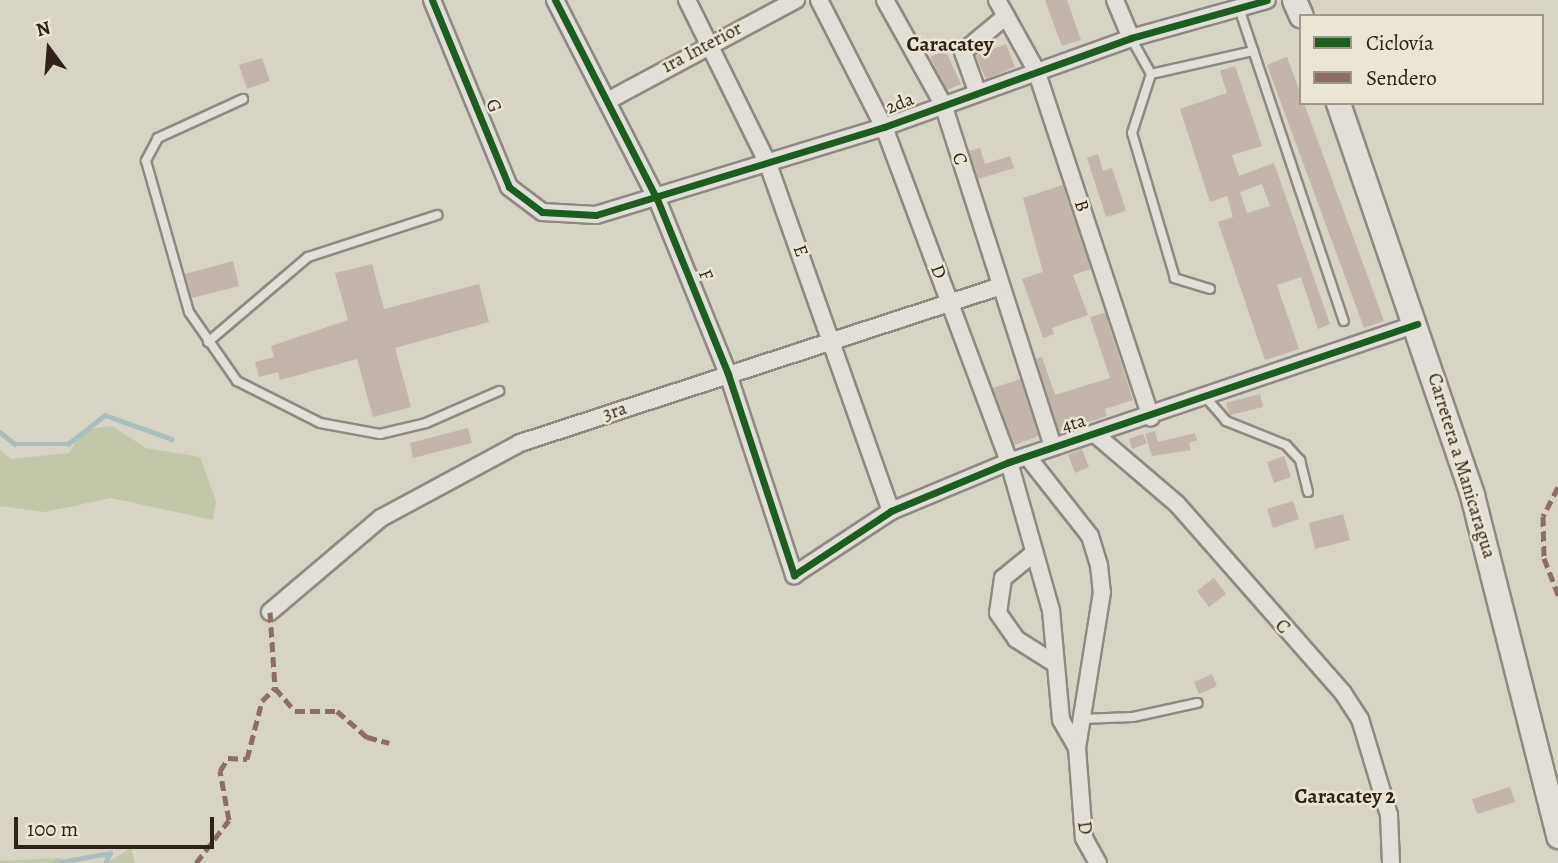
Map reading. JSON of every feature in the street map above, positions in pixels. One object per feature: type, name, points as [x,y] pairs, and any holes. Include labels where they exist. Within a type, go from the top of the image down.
[{"type":"main road","name":"Carretera a Manicaragua","points":[[1339,105],[1417,324],[1479,520],[1557,827]]},
{"type":"street","name":"G","points":[[432,0],[509,187],[542,212]]},
{"type":"street","name":"F","points":[[555,0],[611,99],[657,199],[728,374],[794,575]]},
{"type":"street","name":"E","points":[[687,0],[712,40],[768,164],[833,339],[891,511]]},
{"type":"street","name":"1ra Interior","points":[[611,99],[712,40],[796,0]]},
{"type":"street","name":"D","points":[[819,0],[884,127],[1009,462],[1051,610],[1061,720],[1077,747]]},
{"type":"street","name":"C","points":[[885,0],[943,104],[998,287],[1052,446]]},
{"type":"street","name":"B","points":[[997,0],[1037,71],[1151,417]]},
{"type":"street","points":[[1115,0],[1131,38]]},
{"type":"street","name":"2da","points":[[542,212],[596,215],[657,199],[884,127],[977,91],[1131,38],[1267,0]]},
{"type":"street","points":[[977,91],[963,52],[1006,16]]},
{"type":"street","name":"3ra","points":[[271,612],[382,518],[520,443],[998,287]]},
{"type":"street","name":"4ta","points":[[794,575],[891,511],[1009,462],[1052,446],[1208,400],[1417,324]]},
{"type":"street","points":[[1125,458],[1128,425]]},
{"type":"street","name":"C","points":[[1095,434],[1177,505],[1349,702],[1389,815],[1391,863]]},
{"type":"street","name":"D","points":[[1027,456],[1090,536],[1099,565],[1102,592],[1077,747],[1084,838],[1098,863]]},
{"type":"street","points":[[1034,553],[1003,578],[998,613],[1016,639],[1054,663]]},
{"type":"lane","points":[[1238,8],[1344,321]]},
{"type":"lane","points":[[1131,38],[1151,74],[1132,133],[1175,278],[1210,289]]},
{"type":"lane","points":[[1151,74],[1253,51]]},
{"type":"lane","points":[[243,99],[158,138],[146,161],[189,312],[237,381],[268,402],[320,424],[380,434],[426,423],[499,391]]},
{"type":"lane","points":[[208,342],[308,257],[437,215]]},
{"type":"lane","points":[[1208,400],[1226,421],[1286,445],[1300,460],[1308,492]]},
{"type":"lane","points":[[1082,719],[1133,717],[1197,702]]},
{"type":"green space","points":[[112,426],[146,448],[200,457],[216,501],[213,520],[111,498],[45,512],[0,506],[0,450],[11,459],[69,453],[83,430]]},
{"type":"green space","points":[[131,848],[135,863],[107,863]]},
{"type":"green space","points":[[59,858],[75,863],[0,863],[0,861]]},
{"type":"building","points":[[1045,0],[1067,0],[1081,40],[1062,46]]},
{"type":"building","points":[[1006,44],[1015,67],[986,79],[976,56]]},
{"type":"building","points":[[945,50],[961,84],[947,90],[930,57]]},
{"type":"building","points":[[1287,57],[1299,90],[1299,105],[1305,105],[1384,321],[1364,328],[1267,65]]},
{"type":"building","points":[[262,58],[270,81],[247,89],[239,65]]},
{"type":"building","points":[[1235,66],[1262,146],[1232,155],[1239,176],[1274,163],[1330,324],[1318,329],[1301,277],[1277,285],[1299,349],[1265,360],[1218,222],[1233,217],[1227,196],[1210,202],[1180,109],[1227,93],[1220,71]],"holes":[[[1262,184],[1270,206],[1247,213],[1240,192]]]},
{"type":"building","points":[[980,148],[985,164],[1010,156],[1014,168],[978,179],[969,151]]},
{"type":"building","points":[[1098,154],[1103,171],[1112,168],[1126,211],[1106,217],[1087,158]]},
{"type":"building","points":[[1063,185],[1091,269],[1073,275],[1088,315],[1052,328],[1054,334],[1043,338],[1022,279],[1043,272],[1023,198]]},
{"type":"building","points":[[233,261],[239,286],[192,298],[185,274]]},
{"type":"building","points":[[372,264],[384,309],[479,284],[489,322],[395,348],[411,407],[373,417],[357,359],[280,380],[278,372],[259,377],[255,362],[274,357],[271,346],[348,320],[335,273]]},
{"type":"building","points":[[1105,313],[1133,400],[1105,409],[1107,416],[1059,432],[1036,359],[1042,357],[1055,395],[1110,378],[1090,317]]},
{"type":"building","points":[[1020,379],[1039,436],[1014,445],[993,388]]},
{"type":"building","points":[[1260,394],[1263,407],[1230,415],[1226,403]]},
{"type":"building","points":[[468,428],[472,443],[413,458],[410,443]]},
{"type":"building","points":[[1155,431],[1158,442],[1195,433],[1197,440],[1189,443],[1191,450],[1152,456],[1145,434]]},
{"type":"building","points":[[1143,434],[1147,443],[1132,449],[1129,439]]},
{"type":"building","points":[[1082,449],[1089,467],[1075,473],[1068,455]]},
{"type":"building","points":[[1284,456],[1291,477],[1274,483],[1267,462]]},
{"type":"building","points":[[1293,501],[1299,519],[1273,528],[1267,509]]},
{"type":"building","points":[[1343,514],[1350,540],[1315,549],[1309,523]]},
{"type":"building","points":[[1214,578],[1226,594],[1209,607],[1197,591]]},
{"type":"building","points":[[1212,674],[1217,686],[1199,694],[1194,682]]},
{"type":"building","points":[[1510,787],[1515,802],[1477,814],[1472,799]]},
{"type":"waterway","points":[[0,432],[15,444],[68,444],[105,415],[172,439]]},
{"type":"waterway","points":[[55,863],[110,853],[106,863]]},
{"type":"marked path","points":[[1558,487],[1543,516],[1544,558],[1558,595]]},
{"type":"marked path","points":[[270,612],[275,688],[295,711],[337,711],[367,737],[389,743]]},
{"type":"marked path","points":[[196,863],[229,820],[220,771],[228,758],[247,759],[262,701],[275,688]]},
{"type":"cycle path","points":[[432,0],[509,187],[542,212],[596,215],[884,127],[1131,38],[1267,0]]},
{"type":"cycle path","points":[[555,0],[657,199],[728,374],[794,575],[891,511],[1009,462],[1417,324]]},
{"type":"district","name":"Caracatey","points":[[950,44]]},
{"type":"district","name":"Caracatey 2","points":[[1345,796]]}]
